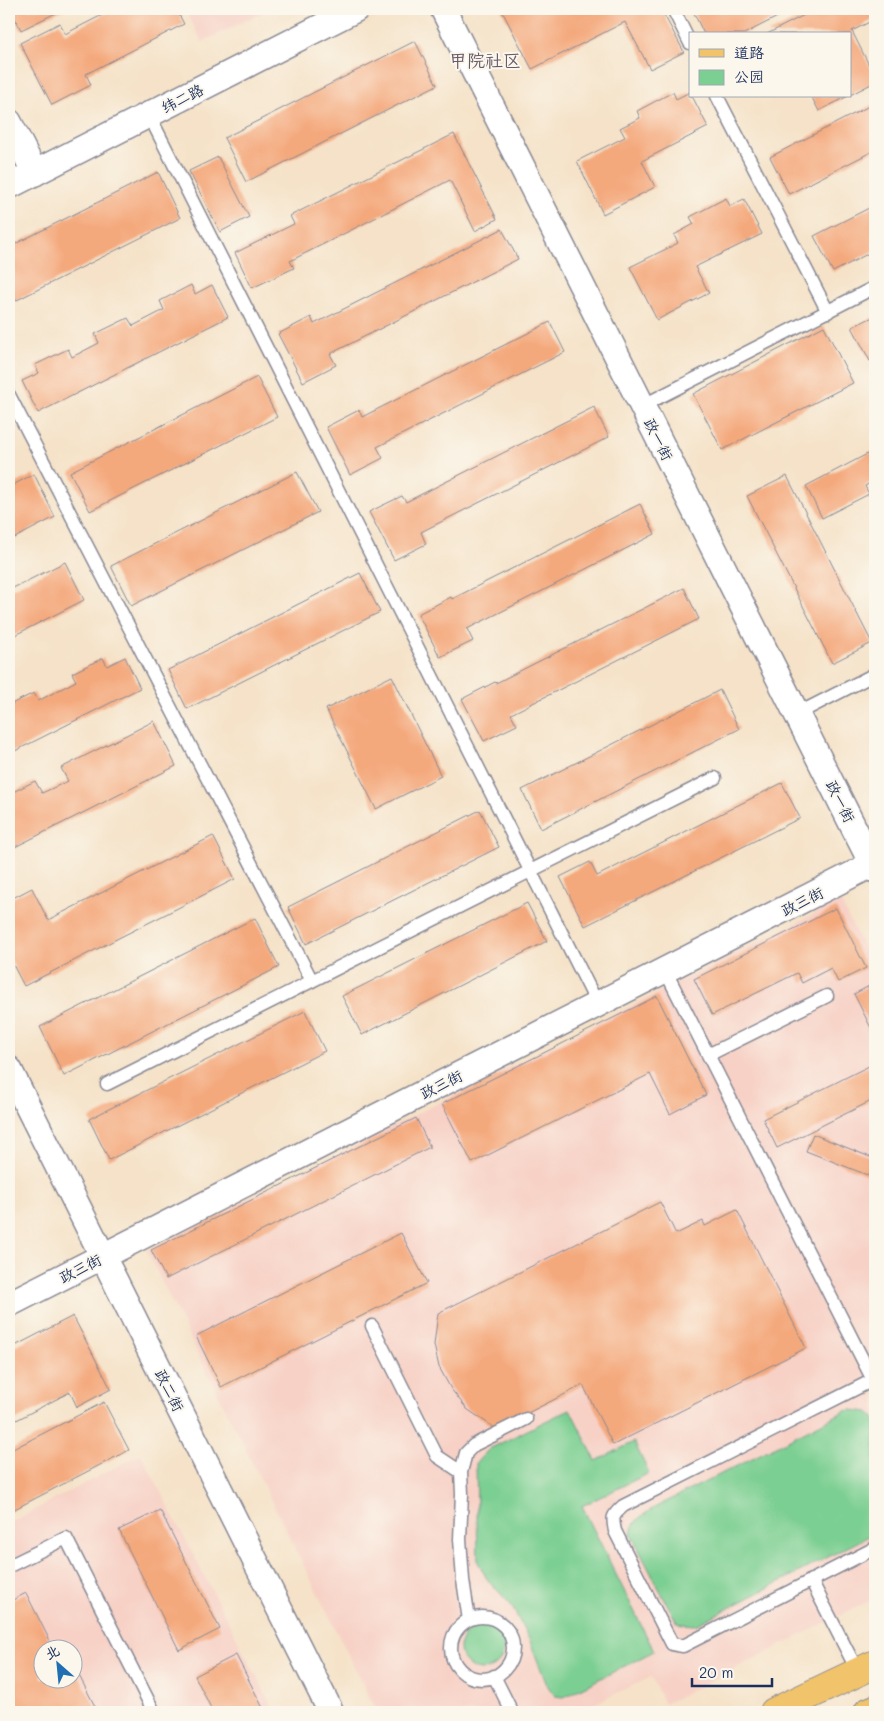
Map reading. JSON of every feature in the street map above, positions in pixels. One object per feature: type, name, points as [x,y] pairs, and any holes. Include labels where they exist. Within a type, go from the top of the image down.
[{"type":"main road","points":[[774,1712],[867,1668]]},
{"type":"main road","points":[[868,1712],[875,1709]]},
{"type":"street","name":"纬二路","points":[[9,186],[356,9]]},
{"type":"street","name":"政一街","points":[[443,9],[874,867]]},
{"type":"street","points":[[9,122],[35,173]]},
{"type":"street","name":"政三街","points":[[9,1304],[665,970],[874,867]]},
{"type":"street","name":"政二街","points":[[9,1069],[331,1712]]},
{"type":"lane","points":[[673,9],[689,41]]},
{"type":"lane","points":[[718,98],[828,312]]},
{"type":"lane","points":[[149,115],[598,1004]]},
{"type":"lane","points":[[642,406],[875,287]]},
{"type":"lane","points":[[9,395],[312,981]]},
{"type":"lane","points":[[797,714],[875,674]]},
{"type":"lane","points":[[107,1084],[715,778]]},
{"type":"lane","points":[[665,970],[874,1382],[623,1506],[614,1514],[615,1531],[672,1644],[683,1646],[875,1548]]},
{"type":"lane","points":[[708,1056],[827,996]]},
{"type":"lane","points":[[372,1326],[437,1456],[461,1472]]},
{"type":"lane","points":[[469,1620],[463,1580],[460,1539],[461,1472],[466,1453],[474,1445],[526,1419]]},
{"type":"lane","points":[[9,1566],[66,1538],[154,1712]]},
{"type":"lane","points":[[811,1580],[867,1668]]},
{"type":"lane","points":[[484,1617],[496,1620],[504,1626],[510,1635],[513,1645],[512,1656],[505,1668],[494,1676],[481,1679],[467,1676],[457,1667],[451,1654],[451,1643],[455,1632],[463,1623],[484,1617]]},
{"type":"lane","points":[[494,1676],[512,1712]]},
{"type":"shaded area","points":[[185,9],[269,9],[202,42]]},
{"type":"shaded area","points":[[840,901],[875,971],[875,1598],[664,1704],[651,1677],[577,1712],[377,1712],[146,1250]]},
{"type":"shaded area","points":[[141,1454],[275,1712],[9,1712],[9,1523]]},
{"type":"green space","points":[[570,1409],[596,1461],[634,1442],[649,1473],[582,1506],[654,1651],[564,1697],[555,1696],[547,1685],[529,1639],[511,1605],[487,1579],[478,1562],[476,1463],[489,1449]]},
{"type":"green space","points":[[845,1411],[869,1412],[875,1419],[875,1533],[696,1625],[682,1624],[676,1621],[631,1535],[636,1522],[654,1508]]},
{"type":"green space","points":[[486,1626],[498,1632],[503,1640],[503,1656],[498,1664],[490,1669],[478,1670],[466,1664],[461,1656],[460,1644],[466,1632],[474,1627]]},
{"type":"building","points":[[10,9],[64,9],[21,30]]},
{"type":"building","points":[[114,9],[176,9],[184,24],[86,74],[91,85],[52,105],[20,43],[60,23],[65,34]]},
{"type":"building","points":[[501,9],[661,9],[684,52],[650,69],[625,22],[532,69]]},
{"type":"building","points":[[692,9],[793,9],[748,32],[703,32]]},
{"type":"building","points":[[816,9],[875,9],[875,19],[852,31],[875,77],[875,82],[852,94],[852,32],[771,32]]},
{"type":"building","points":[[415,41],[437,85],[246,182],[224,138]]},
{"type":"building","points":[[673,92],[676,99],[689,92],[689,98],[693,98],[708,127],[642,161],[655,187],[603,214],[577,161],[625,137],[620,128],[640,118],[637,111]]},
{"type":"building","points":[[812,98],[844,98],[819,111]]},
{"type":"building","points":[[875,103],[875,150],[789,194],[770,157]]},
{"type":"building","points":[[454,134],[497,219],[475,231],[450,180],[290,261],[294,268],[252,288],[235,253],[294,224],[290,216]]},
{"type":"building","points":[[218,157],[249,217],[220,232],[189,171]]},
{"type":"building","points":[[158,172],[180,218],[9,304],[9,247]]},
{"type":"building","points":[[726,198],[730,206],[744,199],[762,234],[695,267],[709,293],[657,320],[630,267],[678,243],[674,235],[694,224],[690,217]]},
{"type":"building","points":[[875,205],[875,250],[833,272],[814,236]]},
{"type":"building","points":[[502,229],[518,259],[330,354],[336,365],[303,382],[278,334],[311,317],[314,324]]},
{"type":"building","points":[[191,285],[195,294],[212,285],[228,317],[38,413],[22,381],[39,373],[35,365],[68,349],[72,357],[99,343],[95,334],[128,318],[133,326],[164,310],[160,301]]},
{"type":"building","points":[[875,316],[875,358],[870,361],[852,327]]},
{"type":"building","points":[[550,322],[565,352],[377,447],[383,458],[350,475],[326,427],[359,410],[362,417]]},
{"type":"building","points":[[824,326],[853,383],[722,450],[693,394]]},
{"type":"building","points":[[257,377],[277,417],[90,511],[70,472]]},
{"type":"building","points":[[594,407],[609,437],[421,532],[426,544],[394,560],[369,512],[402,496],[406,502]]},
{"type":"building","points":[[875,450],[875,480],[865,486],[869,494],[822,518],[806,486]]},
{"type":"building","points":[[297,472],[318,512],[131,606],[111,566]]},
{"type":"building","points":[[34,474],[55,517],[9,541],[9,487]]},
{"type":"building","points":[[787,476],[872,643],[832,663],[747,496]]},
{"type":"building","points":[[640,504],[655,534],[467,629],[473,641],[440,657],[418,614],[451,597],[452,599]]},
{"type":"building","points":[[65,562],[84,600],[9,638],[9,590]]},
{"type":"building","points":[[360,573],[380,612],[187,709],[168,670]]},
{"type":"building","points":[[684,588],[699,619],[511,714],[517,725],[484,741],[462,699]]},
{"type":"building","points":[[125,657],[140,688],[9,754],[9,705],[34,693],[38,701],[76,681],[72,673],[103,658],[107,666]]},
{"type":"building","points":[[392,676],[441,776],[376,809],[326,709]]},
{"type":"building","points":[[720,690],[739,729],[541,829],[522,790]]},
{"type":"building","points":[[154,721],[176,766],[9,850],[9,794],[35,781],[42,793],[68,781],[61,768]]},
{"type":"building","points":[[782,783],[800,818],[585,926],[560,877],[590,862],[597,876]]},
{"type":"building","points":[[480,810],[499,847],[306,944],[288,907]]},
{"type":"building","points":[[213,836],[235,879],[24,986],[9,957],[9,900],[32,888],[48,920]]},
{"type":"building","points":[[527,903],[547,941],[362,1035],[342,996]]},
{"type":"building","points":[[836,908],[866,968],[838,982],[831,968],[802,983],[797,973],[712,1015],[694,979]]},
{"type":"building","points":[[255,918],[279,967],[64,1076],[40,1027]]},
{"type":"building","points":[[875,983],[875,1036],[854,994]]},
{"type":"building","points":[[657,996],[706,1095],[670,1114],[650,1074],[472,1163],[442,1104]]},
{"type":"building","points":[[305,1011],[325,1051],[109,1160],[89,1119]]},
{"type":"building","points":[[871,1065],[875,1073],[875,1099],[777,1148],[763,1119]]},
{"type":"building","points":[[416,1118],[430,1147],[166,1279],[151,1250]]},
{"type":"building","points":[[813,1134],[875,1159],[875,1178],[806,1151]]},
{"type":"building","points":[[660,1202],[676,1234],[703,1221],[705,1226],[737,1210],[806,1348],[613,1445],[583,1385],[496,1429],[467,1409],[451,1389],[439,1367],[434,1345],[438,1313]]},
{"type":"building","points":[[401,1233],[427,1283],[221,1387],[196,1336]]},
{"type":"building","points":[[73,1316],[111,1389],[77,1407],[70,1392],[9,1424],[9,1349]]},
{"type":"building","points":[[104,1402],[129,1450],[9,1512],[9,1451]]},
{"type":"building","points":[[160,1510],[220,1629],[179,1650],[119,1530]]},
{"type":"building","points":[[26,1593],[48,1638],[32,1638],[32,1688],[82,1688],[82,1681],[98,1712],[9,1712],[9,1602]]},
{"type":"building","points":[[236,1655],[265,1712],[213,1712],[195,1676]]},
{"type":"district","name":"甲院社区","points":[[485,60]]}]
